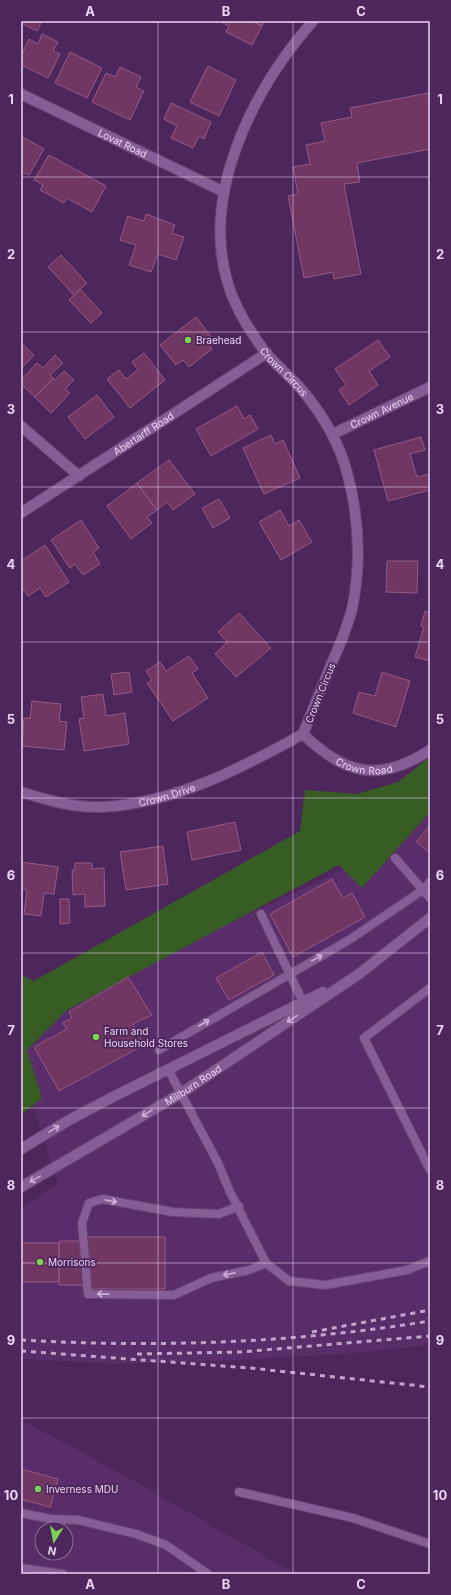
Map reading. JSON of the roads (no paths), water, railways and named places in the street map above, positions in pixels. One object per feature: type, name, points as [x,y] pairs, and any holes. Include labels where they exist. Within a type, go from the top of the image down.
[{"type":"street","name":"Crown Circus","points":[[303,734],[344,635],[352,610],[356,583],[358,550],[355,515],[348,475],[333,434],[302,391],[266,353],[243,318],[228,284],[220,242],[224,192],[239,138],[265,85],[292,45],[313,21]]},
{"type":"street","name":"Lovat Road","points":[[21,94],[224,192]]},
{"type":"street","name":"Abertarff Road","points":[[21,514],[266,353]]},
{"type":"street","name":"Crown Avenue","points":[[333,434],[430,387]]},
{"type":"street","points":[[21,426],[79,476]]},
{"type":"street","name":"Crown Road","points":[[303,734],[318,748],[348,766],[363,771],[378,771],[405,765],[430,750]]},
{"type":"street","name":"Crown Drive","points":[[21,792],[59,803],[101,807],[148,801],[205,782],[262,757],[303,734]]},
{"type":"street","name":"Millburn Road","points":[[21,1187],[180,1094],[359,974],[430,918]]},
{"type":"street","name":"Millburn Road","points":[[21,1149],[69,1120],[359,974]]},
{"type":"lane","points":[[395,858],[430,898]]},
{"type":"lane","points":[[158,1050],[289,973],[349,940],[423,890],[430,882]]},
{"type":"lane","points":[[261,914],[304,1002]]},
{"type":"lane","points":[[430,988],[364,1038],[430,1170]]},
{"type":"lane","points":[[168,1069],[218,1163],[230,1192],[239,1206],[266,1263],[289,1281],[325,1286],[407,1270],[428,1263]]},
{"type":"lane","points":[[239,1206],[218,1214],[172,1212],[102,1199],[89,1203],[82,1223],[88,1294],[174,1295],[211,1278],[249,1270],[266,1263]]},
{"type":"lane","points":[[238,1492],[353,1518],[430,1544]]},
{"type":"lane","points":[[21,1513],[51,1519],[78,1520],[136,1534],[166,1545],[208,1574]]},
{"type":"lane","points":[[21,1568],[63,1574]]},
{"type":"railway","points":[[312,1332],[430,1310]]},
{"type":"railway","points":[[21,1340],[124,1344],[226,1342],[328,1334],[430,1321]]},
{"type":"railway","points":[[137,1354],[240,1352],[430,1336]]},
{"type":"railway","points":[[21,1351],[250,1368],[430,1387]]},
{"type":"place","name":"Braehead","points":[[188,340]]},
{"type":"place","name":"Farm and Household Stores","points":[[96,1037]]},
{"type":"place","name":"Morrisons","points":[[40,1262]]},
{"type":"place","name":"Inverness MDU","points":[[38,1489]]}]
